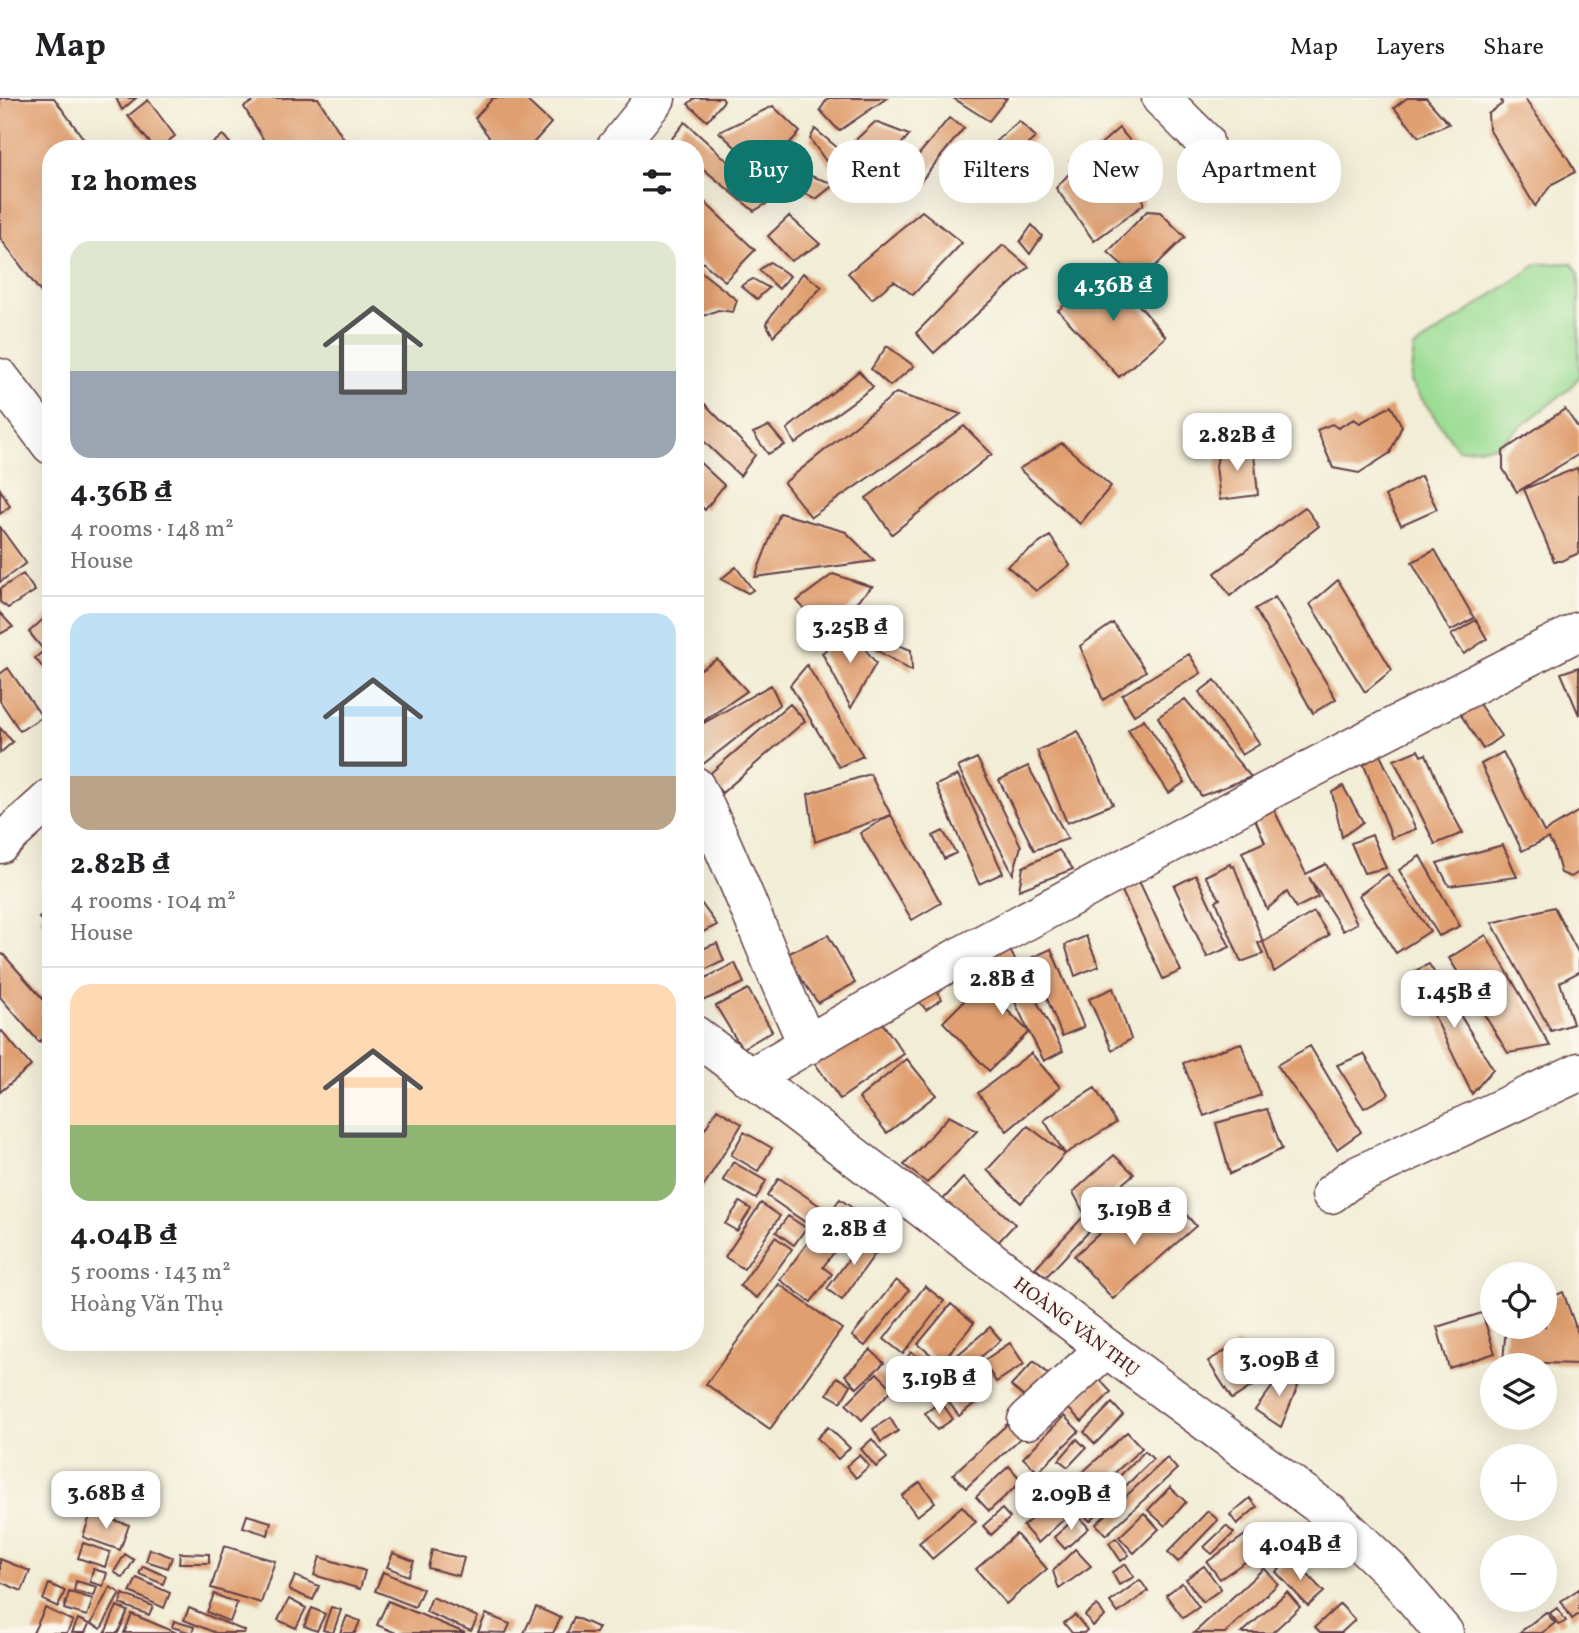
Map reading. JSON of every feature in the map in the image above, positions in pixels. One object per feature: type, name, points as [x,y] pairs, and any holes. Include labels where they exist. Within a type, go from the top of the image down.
[{"type":"street","points":[[622,140],[656,98]]},
{"type":"street","points":[[1161,98],[1203,140]]},
{"type":"street","points":[[0,378],[42,433]]},
{"type":"street","points":[[749,1078],[957,958],[1266,792],[1579,631]]},
{"type":"street","points":[[704,804],[808,1045]]},
{"type":"street","points":[[0,844],[42,809]]},
{"type":"street","name":"HOÀNG VĂN THỤ","points":[[704,1042],[1106,1348],[1330,1513],[1391,1570],[1444,1633]]},
{"type":"street","points":[[1331,1194],[1352,1178],[1579,1072]]},
{"type":"street","points":[[1027,1420],[1106,1348]]},
{"type":"green space","points":[[1572,263],[1579,274],[1579,377],[1570,388],[1496,446],[1458,450],[1410,382],[1414,348],[1538,264]]},
{"type":"building","points":[[0,98],[54,98],[84,140],[42,140],[42,294],[0,238]]},
{"type":"building","points":[[116,98],[136,98],[122,110]]},
{"type":"building","points":[[258,98],[318,98],[344,140],[264,140],[244,107]]},
{"type":"building","points":[[493,98],[524,98],[551,123],[536,140],[491,140],[475,118]]},
{"type":"building","points":[[695,98],[722,98],[724,101],[707,121],[688,104]]},
{"type":"building","points":[[828,98],[887,98],[839,131],[820,110]]},
{"type":"building","points":[[953,98],[1007,98],[989,121]]},
{"type":"building","points":[[1407,98],[1426,98],[1449,124],[1419,137],[1394,108]]},
{"type":"building","points":[[1501,98],[1524,98],[1575,172],[1552,184],[1535,206],[1489,129],[1488,114],[1502,104]]},
{"type":"building","points":[[148,100],[175,136],[170,140],[148,140],[128,116]]},
{"type":"building","points":[[773,106],[800,132],[792,140],[728,140],[719,132]]},
{"type":"building","points":[[949,118],[964,128],[954,140],[939,140],[939,159],[925,176],[925,147]]},
{"type":"building","points":[[1019,121],[1036,137],[1033,140],[997,140]]},
{"type":"building","points":[[685,122],[724,158],[724,186],[704,169],[704,140],[671,140]]},
{"type":"building","points":[[875,122],[909,135],[905,140],[855,140]]},
{"type":"building","points":[[1119,128],[1129,140],[1105,140]]},
{"type":"building","points":[[815,129],[828,140],[827,162],[813,140],[810,139]]},
{"type":"building","points":[[1068,175],[1068,203],[1143,205],[1094,241],[1056,188]]},
{"type":"building","points":[[813,177],[827,181],[827,190],[816,199],[813,197]]},
{"type":"building","points":[[704,202],[755,250],[725,281],[704,264]]},
{"type":"building","points":[[744,203],[768,203],[754,211]]},
{"type":"building","points":[[922,211],[962,243],[913,295],[894,281],[872,299],[848,273]]},
{"type":"building","points":[[1147,211],[1160,212],[1185,237],[1140,281],[1108,252]]},
{"type":"building","points":[[789,216],[820,244],[791,261],[768,236]]},
{"type":"building","points":[[1032,225],[1042,236],[1030,254],[1020,242]]},
{"type":"building","points":[[1003,245],[1029,267],[934,353],[916,333]]},
{"type":"building","points":[[770,262],[790,276],[779,289],[759,270]]},
{"type":"building","points":[[1109,270],[1166,337],[1119,377],[1058,310]]},
{"type":"building","points":[[803,273],[822,287],[773,336],[766,323]]},
{"type":"building","points":[[704,274],[737,300],[733,312],[718,310],[704,316]]},
{"type":"building","points":[[753,279],[769,288],[757,299],[741,286]]},
{"type":"building","points":[[887,346],[914,366],[890,386],[871,369]]},
{"type":"building","points":[[859,371],[873,387],[795,444],[787,429]]},
{"type":"building","points":[[896,393],[961,414],[811,517],[784,483]]},
{"type":"building","points":[[704,403],[755,455],[740,476],[704,442]]},
{"type":"building","points":[[1391,406],[1402,426],[1390,453],[1359,473],[1333,468],[1317,430],[1332,424],[1338,428],[1354,419],[1360,423]]},
{"type":"building","points":[[1565,409],[1579,429],[1579,454],[1517,492],[1503,469],[1503,451]]},
{"type":"building","points":[[769,426],[785,445],[768,454],[753,433]]},
{"type":"building","points":[[964,426],[992,454],[892,534],[866,498]]},
{"type":"building","points":[[1062,443],[1111,486],[1080,524],[1019,469]]},
{"type":"building","points":[[1253,444],[1258,495],[1220,500],[1216,466],[1218,456],[1233,446]]},
{"type":"building","points":[[704,466],[724,485],[704,509]]},
{"type":"building","points":[[1577,468],[1579,553],[1561,561],[1554,561],[1524,489]]},
{"type":"building","points":[[1421,476],[1437,509],[1401,525],[1385,496]]},
{"type":"building","points":[[0,489],[10,506],[0,514]]},
{"type":"building","points":[[1305,507],[1319,526],[1230,596],[1215,573]]},
{"type":"building","points":[[780,513],[846,532],[875,561],[755,577]]},
{"type":"building","points":[[0,527],[26,563],[0,582]]},
{"type":"building","points":[[1050,536],[1070,565],[1036,591],[1007,566]]},
{"type":"building","points":[[1435,550],[1474,618],[1450,631],[1412,562]]},
{"type":"building","points":[[736,567],[753,590],[748,593],[721,579]]},
{"type":"building","points":[[23,574],[35,591],[8,608],[0,602],[0,589]]},
{"type":"building","points":[[833,574],[872,587],[825,631],[797,601]]},
{"type":"building","points":[[1338,580],[1392,670],[1365,692],[1310,604]]},
{"type":"building","points":[[1275,597],[1336,699],[1313,713],[1255,609]]},
{"type":"building","points":[[0,613],[13,627],[0,634]]},
{"type":"building","points":[[42,620],[42,648],[29,632]]},
{"type":"building","points":[[1476,620],[1487,639],[1464,654],[1451,635]]},
{"type":"building","points":[[1113,623],[1146,671],[1103,700],[1080,646]]},
{"type":"building","points":[[850,630],[876,663],[851,708],[822,653]]},
{"type":"building","points":[[882,639],[911,650],[912,671],[876,650]]},
{"type":"building","points":[[42,652],[42,667],[35,658]]},
{"type":"building","points":[[1189,654],[1201,673],[1134,715],[1122,695]]},
{"type":"building","points":[[717,659],[747,691],[704,721],[704,667]]},
{"type":"building","points":[[807,665],[863,756],[839,767],[790,685]]},
{"type":"building","points":[[1579,667],[1579,715],[1561,673]]},
{"type":"building","points":[[8,668],[42,717],[20,731],[0,701],[0,674]]},
{"type":"building","points":[[1215,680],[1260,744],[1242,755],[1199,692]]},
{"type":"building","points":[[771,685],[780,704],[704,763],[704,723]]},
{"type":"building","points":[[1185,699],[1251,777],[1201,796],[1158,717]]},
{"type":"building","points":[[1477,701],[1501,736],[1483,749],[1459,712]]},
{"type":"building","points":[[790,704],[805,721],[722,793],[707,776]]},
{"type":"building","points":[[1144,719],[1185,782],[1169,793],[1128,730]]},
{"type":"building","points":[[0,728],[13,742],[0,753]]},
{"type":"building","points":[[1078,731],[1113,804],[1067,823],[1037,751]]},
{"type":"building","points":[[1418,750],[1421,756],[1426,754],[1448,806],[1463,833],[1435,844],[1394,760]]},
{"type":"building","points":[[1503,752],[1544,832],[1579,811],[1579,872],[1571,877],[1561,873],[1554,848],[1548,838],[1522,851],[1481,764]]},
{"type":"building","points":[[1379,753],[1416,829],[1392,838],[1364,765]]},
{"type":"building","points":[[977,758],[1021,846],[1013,874],[958,767]]},
{"type":"building","points":[[1028,766],[1068,839],[1034,850],[999,780]]},
{"type":"building","points":[[870,774],[891,815],[815,842],[808,794]]},
{"type":"building","points":[[958,775],[1003,873],[979,884],[936,785]]},
{"type":"building","points":[[1343,786],[1363,822],[1342,837],[1332,792]]},
{"type":"building","points":[[1274,810],[1306,874],[1326,864],[1357,923],[1343,931],[1309,877],[1318,897],[1296,908],[1287,892],[1267,909],[1242,852],[1265,842],[1255,819]]},
{"type":"building","points":[[891,815],[941,903],[912,920],[860,833]]},
{"type":"building","points":[[943,831],[956,853],[944,859],[933,836]]},
{"type":"building","points":[[1372,835],[1386,868],[1364,873],[1351,843]]},
{"type":"building","points":[[1503,845],[1517,877],[1449,886],[1437,863]]},
{"type":"building","points":[[1059,850],[1073,869],[1019,890],[1023,867]]},
{"type":"building","points":[[1420,856],[1460,926],[1439,936],[1399,870]]},
{"type":"building","points":[[1230,864],[1231,867],[1234,866],[1263,942],[1258,943],[1263,954],[1241,962],[1216,901],[1220,899],[1205,876]]},
{"type":"building","points":[[1388,874],[1430,931],[1396,953],[1359,895]]},
{"type":"building","points":[[1196,875],[1230,947],[1207,957],[1174,886]]},
{"type":"building","points":[[1139,881],[1181,971],[1163,979],[1121,889]]},
{"type":"building","points":[[704,907],[717,925],[704,932]]},
{"type":"building","points":[[1554,907],[1579,954],[1579,972],[1560,982],[1573,1024],[1551,1031],[1492,923]]},
{"type":"building","points":[[1314,912],[1329,935],[1274,972],[1263,942]]},
{"type":"building","points":[[828,935],[855,983],[818,1003],[785,955]]},
{"type":"building","points":[[1486,935],[1550,1046],[1508,1053],[1449,958]]},
{"type":"building","points":[[1086,936],[1099,966],[1075,976],[1065,945]]},
{"type":"building","points":[[1003,937],[1063,1051],[1044,1061],[988,945]]},
{"type":"building","points":[[717,943],[724,961],[704,970],[704,948]]},
{"type":"building","points":[[1051,949],[1084,1027],[1062,1036],[1031,958]]},
{"type":"building","points":[[3,954],[42,998],[42,1040],[39,1042],[0,997],[0,956]]},
{"type":"building","points":[[735,963],[744,983],[704,1000],[704,978]]},
{"type":"building","points":[[1429,964],[1493,1069],[1472,1094],[1413,972]]},
{"type":"building","points":[[926,977],[942,999],[926,1010],[910,989]]},
{"type":"building","points":[[981,984],[1029,1032],[989,1071],[943,1022]]},
{"type":"building","points":[[1113,988],[1131,1039],[1112,1050],[1089,999]]},
{"type":"building","points":[[748,989],[772,1031],[742,1049],[716,1006]]},
{"type":"building","points":[[876,1014],[904,1054],[840,1099],[812,1059]]},
{"type":"building","points":[[2,1031],[31,1066],[0,1092],[0,1033]]},
{"type":"building","points":[[1241,1043],[1261,1095],[1204,1116],[1183,1063]]},
{"type":"building","points":[[1310,1046],[1361,1132],[1337,1149],[1277,1065]]},
{"type":"building","points":[[1031,1053],[1060,1087],[1007,1131],[978,1093]]},
{"type":"building","points":[[1364,1054],[1389,1094],[1364,1108],[1337,1065]]},
{"type":"building","points":[[907,1059],[936,1095],[887,1133],[859,1098]]},
{"type":"building","points":[[1095,1088],[1116,1123],[1065,1154],[1044,1120]]},
{"type":"building","points":[[717,1109],[742,1124],[704,1185],[704,1128]]},
{"type":"building","points":[[1267,1109],[1282,1149],[1230,1174],[1216,1123]]},
{"type":"building","points":[[949,1116],[977,1131],[927,1183],[904,1165]]},
{"type":"building","points":[[1028,1126],[1065,1154],[1021,1203],[987,1170]]},
{"type":"building","points":[[744,1132],[772,1148],[758,1171],[731,1155]]},
{"type":"building","points":[[1114,1155],[1134,1174],[1085,1215],[1073,1192]]},
{"type":"building","points":[[733,1162],[766,1181],[756,1199],[723,1180]]},
{"type":"building","points":[[779,1178],[820,1206],[808,1224],[767,1196]]},
{"type":"building","points":[[963,1178],[1015,1224],[990,1251],[938,1205]]},
{"type":"building","points":[[1170,1196],[1196,1226],[1113,1299],[1074,1256],[1118,1217],[1131,1231]]},
{"type":"building","points":[[840,1199],[862,1215],[823,1267],[832,1274],[811,1302],[780,1280]]},
{"type":"building","points":[[740,1202],[751,1209],[737,1231],[725,1224]]},
{"type":"building","points":[[761,1203],[780,1216],[744,1269],[725,1257]]},
{"type":"building","points":[[1085,1215],[1096,1224],[1046,1277],[1035,1268]]},
{"type":"building","points":[[788,1216],[806,1228],[794,1245],[776,1232]]},
{"type":"building","points":[[867,1234],[882,1244],[842,1300],[827,1289]]},
{"type":"building","points":[[775,1237],[792,1249],[757,1298],[740,1286]]},
{"type":"building","points":[[896,1280],[909,1290],[865,1346],[852,1336]]},
{"type":"building","points":[[779,1284],[842,1329],[770,1429],[706,1384]]},
{"type":"building","points":[[925,1286],[944,1301],[903,1354],[884,1339]]},
{"type":"building","points":[[1563,1292],[1579,1336],[1579,1364],[1557,1363],[1557,1353],[1504,1353],[1505,1339],[1557,1339],[1557,1295]]},
{"type":"building","points":[[951,1304],[974,1323],[941,1363],[918,1344]]},
{"type":"building","points":[[1480,1314],[1480,1339],[1490,1339],[1495,1353],[1480,1353],[1480,1358],[1449,1368],[1437,1327]]},
{"type":"building","points":[[990,1327],[1001,1340],[956,1378],[946,1365]]},
{"type":"building","points":[[1010,1343],[1024,1364],[996,1382],[983,1361]]},
{"type":"building","points":[[1239,1343],[1262,1380],[1232,1399],[1208,1361]]},
{"type":"building","points":[[871,1350],[884,1363],[857,1388],[845,1375]]},
{"type":"building","points":[[911,1352],[923,1360],[913,1374],[901,1366]]},
{"type":"building","points":[[1034,1361],[1051,1377],[1029,1401],[1011,1386]]},
{"type":"building","points":[[1287,1367],[1300,1381],[1281,1427],[1255,1410]]},
{"type":"building","points":[[877,1373],[893,1389],[862,1420],[846,1404]]},
{"type":"building","points":[[837,1377],[851,1385],[841,1402],[827,1394]]},
{"type":"building","points":[[1098,1378],[1111,1392],[1082,1422],[1068,1408]]},
{"type":"building","points":[[961,1385],[975,1403],[959,1416],[945,1397]]},
{"type":"building","points":[[941,1402],[953,1419],[937,1430],[925,1413]]},
{"type":"building","points":[[1112,1403],[1123,1415],[1095,1444],[1084,1432]]},
{"type":"building","points":[[1064,1416],[1079,1431],[1038,1472],[1023,1458]]},
{"type":"building","points":[[890,1418],[898,1431],[881,1442],[873,1429]]},
{"type":"building","points":[[1013,1419],[1026,1433],[966,1488],[953,1474]]},
{"type":"building","points":[[828,1427],[850,1448],[838,1459],[817,1438]]},
{"type":"building","points":[[1127,1432],[1142,1448],[1038,1543],[1023,1526]]},
{"type":"building","points":[[872,1439],[887,1458],[876,1467],[861,1449]]},
{"type":"building","points":[[1077,1439],[1086,1448],[1068,1467],[1059,1460]]},
{"type":"building","points":[[1145,1451],[1153,1459],[1090,1521],[1082,1513]]},
{"type":"building","points":[[859,1455],[869,1466],[856,1478],[846,1466]]},
{"type":"building","points":[[1167,1458],[1177,1469],[1106,1535],[1096,1524]]},
{"type":"building","points":[[1009,1466],[1022,1481],[989,1511],[976,1497]]},
{"type":"building","points":[[1048,1472],[1055,1479],[1037,1494],[1031,1487]]},
{"type":"building","points":[[920,1482],[935,1502],[917,1516],[902,1496]]},
{"type":"building","points":[[1170,1487],[1186,1502],[1165,1526],[1148,1510]]},
{"type":"building","points":[[1250,1498],[1257,1507],[1237,1524],[1230,1515]]},
{"type":"building","points":[[962,1506],[976,1522],[932,1559],[919,1543]]},
{"type":"building","points":[[1002,1509],[1010,1518],[991,1535],[983,1526]]},
{"type":"building","points":[[1208,1511],[1218,1520],[1178,1562],[1168,1552]]},
{"type":"building","points":[[91,1513],[129,1525],[120,1550],[83,1537]]},
{"type":"building","points":[[1144,1513],[1159,1529],[1134,1553],[1119,1537]]},
{"type":"building","points":[[247,1515],[271,1522],[268,1535],[243,1527]]},
{"type":"building","points":[[1078,1516],[1089,1528],[1065,1549],[1054,1537]]},
{"type":"building","points":[[1226,1526],[1234,1533],[1212,1554],[1204,1547]]},
{"type":"building","points":[[1248,1533],[1261,1551],[1220,1579],[1207,1562]]},
{"type":"building","points":[[1016,1534],[1047,1569],[1006,1604],[976,1569]]},
{"type":"building","points":[[1116,1538],[1129,1555],[1121,1561],[1109,1543]]},
{"type":"building","points":[[83,1543],[110,1552],[105,1567],[78,1558]]},
{"type":"building","points":[[224,1546],[275,1561],[261,1603],[211,1588]]},
{"type":"building","points":[[150,1549],[172,1557],[168,1568],[146,1561]]},
{"type":"building","points":[[1075,1549],[1091,1566],[1059,1589],[1053,1571]]},
{"type":"building","points":[[432,1550],[464,1558],[459,1576],[428,1568]]},
{"type":"building","points":[[180,1553],[209,1554],[209,1563],[179,1563]]},
{"type":"building","points":[[393,1553],[414,1561],[408,1576],[387,1567]]},
{"type":"building","points":[[125,1554],[134,1560],[123,1578],[114,1572]]},
{"type":"building","points":[[320,1557],[365,1571],[360,1589],[314,1575]]},
{"type":"building","points":[[1292,1558],[1324,1592],[1308,1606],[1276,1572]]},
{"type":"building","points":[[0,1559],[30,1571],[22,1591],[0,1582]]},
{"type":"building","points":[[1126,1564],[1134,1577],[1119,1585],[1112,1572]]},
{"type":"building","points":[[143,1566],[166,1576],[163,1584],[139,1574]]},
{"type":"building","points":[[1204,1566],[1221,1589],[1203,1602],[1186,1579]]},
{"type":"building","points":[[1264,1568],[1278,1584],[1225,1633],[1194,1633]]},
{"type":"building","points":[[93,1569],[107,1573],[103,1586],[90,1582]]},
{"type":"building","points":[[383,1572],[423,1589],[415,1607],[375,1591]]},
{"type":"building","points":[[295,1576],[319,1586],[313,1600],[289,1590]]},
{"type":"building","points":[[137,1578],[170,1593],[164,1608],[130,1592]]},
{"type":"building","points":[[1140,1580],[1148,1591],[1118,1613],[1110,1602]]},
{"type":"building","points":[[76,1581],[97,1587],[94,1596],[74,1591]]},
{"type":"building","points":[[1182,1583],[1199,1607],[1183,1618],[1166,1595]]},
{"type":"building","points":[[49,1584],[65,1591],[58,1607],[43,1600]]},
{"type":"building","points":[[110,1587],[120,1593],[101,1629],[91,1624]]},
{"type":"building","points":[[1579,1589],[1579,1614],[1572,1619],[1561,1601]]},
{"type":"building","points":[[69,1592],[93,1599],[87,1616],[64,1609]]},
{"type":"building","points":[[1287,1592],[1300,1607],[1272,1633],[1242,1633]]},
{"type":"building","points":[[123,1594],[153,1606],[149,1615],[120,1604]]},
{"type":"building","points":[[214,1594],[237,1603],[230,1622],[207,1612]]},
{"type":"building","points":[[432,1597],[478,1617],[471,1631],[426,1612]]},
{"type":"building","points":[[289,1599],[306,1608],[296,1628],[278,1620]]},
{"type":"building","points":[[388,1601],[465,1633],[396,1633],[377,1625]]},
{"type":"building","points":[[1340,1604],[1355,1620],[1341,1633],[1321,1633],[1315,1627]]},
{"type":"building","points":[[1097,1605],[1105,1616],[1093,1626],[1085,1615]]},
{"type":"building","points":[[117,1606],[128,1611],[118,1633],[105,1633]]},
{"type":"building","points":[[331,1607],[341,1610],[333,1633],[323,1630]]},
{"type":"building","points":[[536,1607],[561,1618],[553,1633],[524,1633]]},
{"type":"building","points":[[45,1608],[73,1621],[67,1633],[33,1633]]},
{"type":"building","points":[[189,1608],[245,1631],[216,1633],[184,1620]]},
{"type":"building","points":[[312,1608],[325,1614],[317,1631],[304,1626]]},
{"type":"building","points":[[1557,1608],[1566,1621],[1559,1625],[1550,1613],[1557,1612]]},
{"type":"building","points":[[1546,1612],[1555,1623],[1542,1633],[1519,1633]]},
{"type":"building","points":[[132,1614],[177,1633],[124,1633]]},
{"type":"building","points":[[486,1614],[510,1624],[506,1633],[478,1632]]},
{"type":"building","points":[[1075,1615],[1087,1630],[1084,1633],[1072,1633],[1064,1623]]},
{"type":"building","points":[[347,1616],[360,1621],[355,1633],[340,1633]]},
{"type":"building","points":[[574,1617],[599,1628],[596,1633],[567,1633]]},
{"type":"building","points":[[78,1619],[89,1624],[85,1633],[72,1633]]},
{"type":"building","points":[[174,1621],[194,1627],[192,1633],[172,1627]]}]
